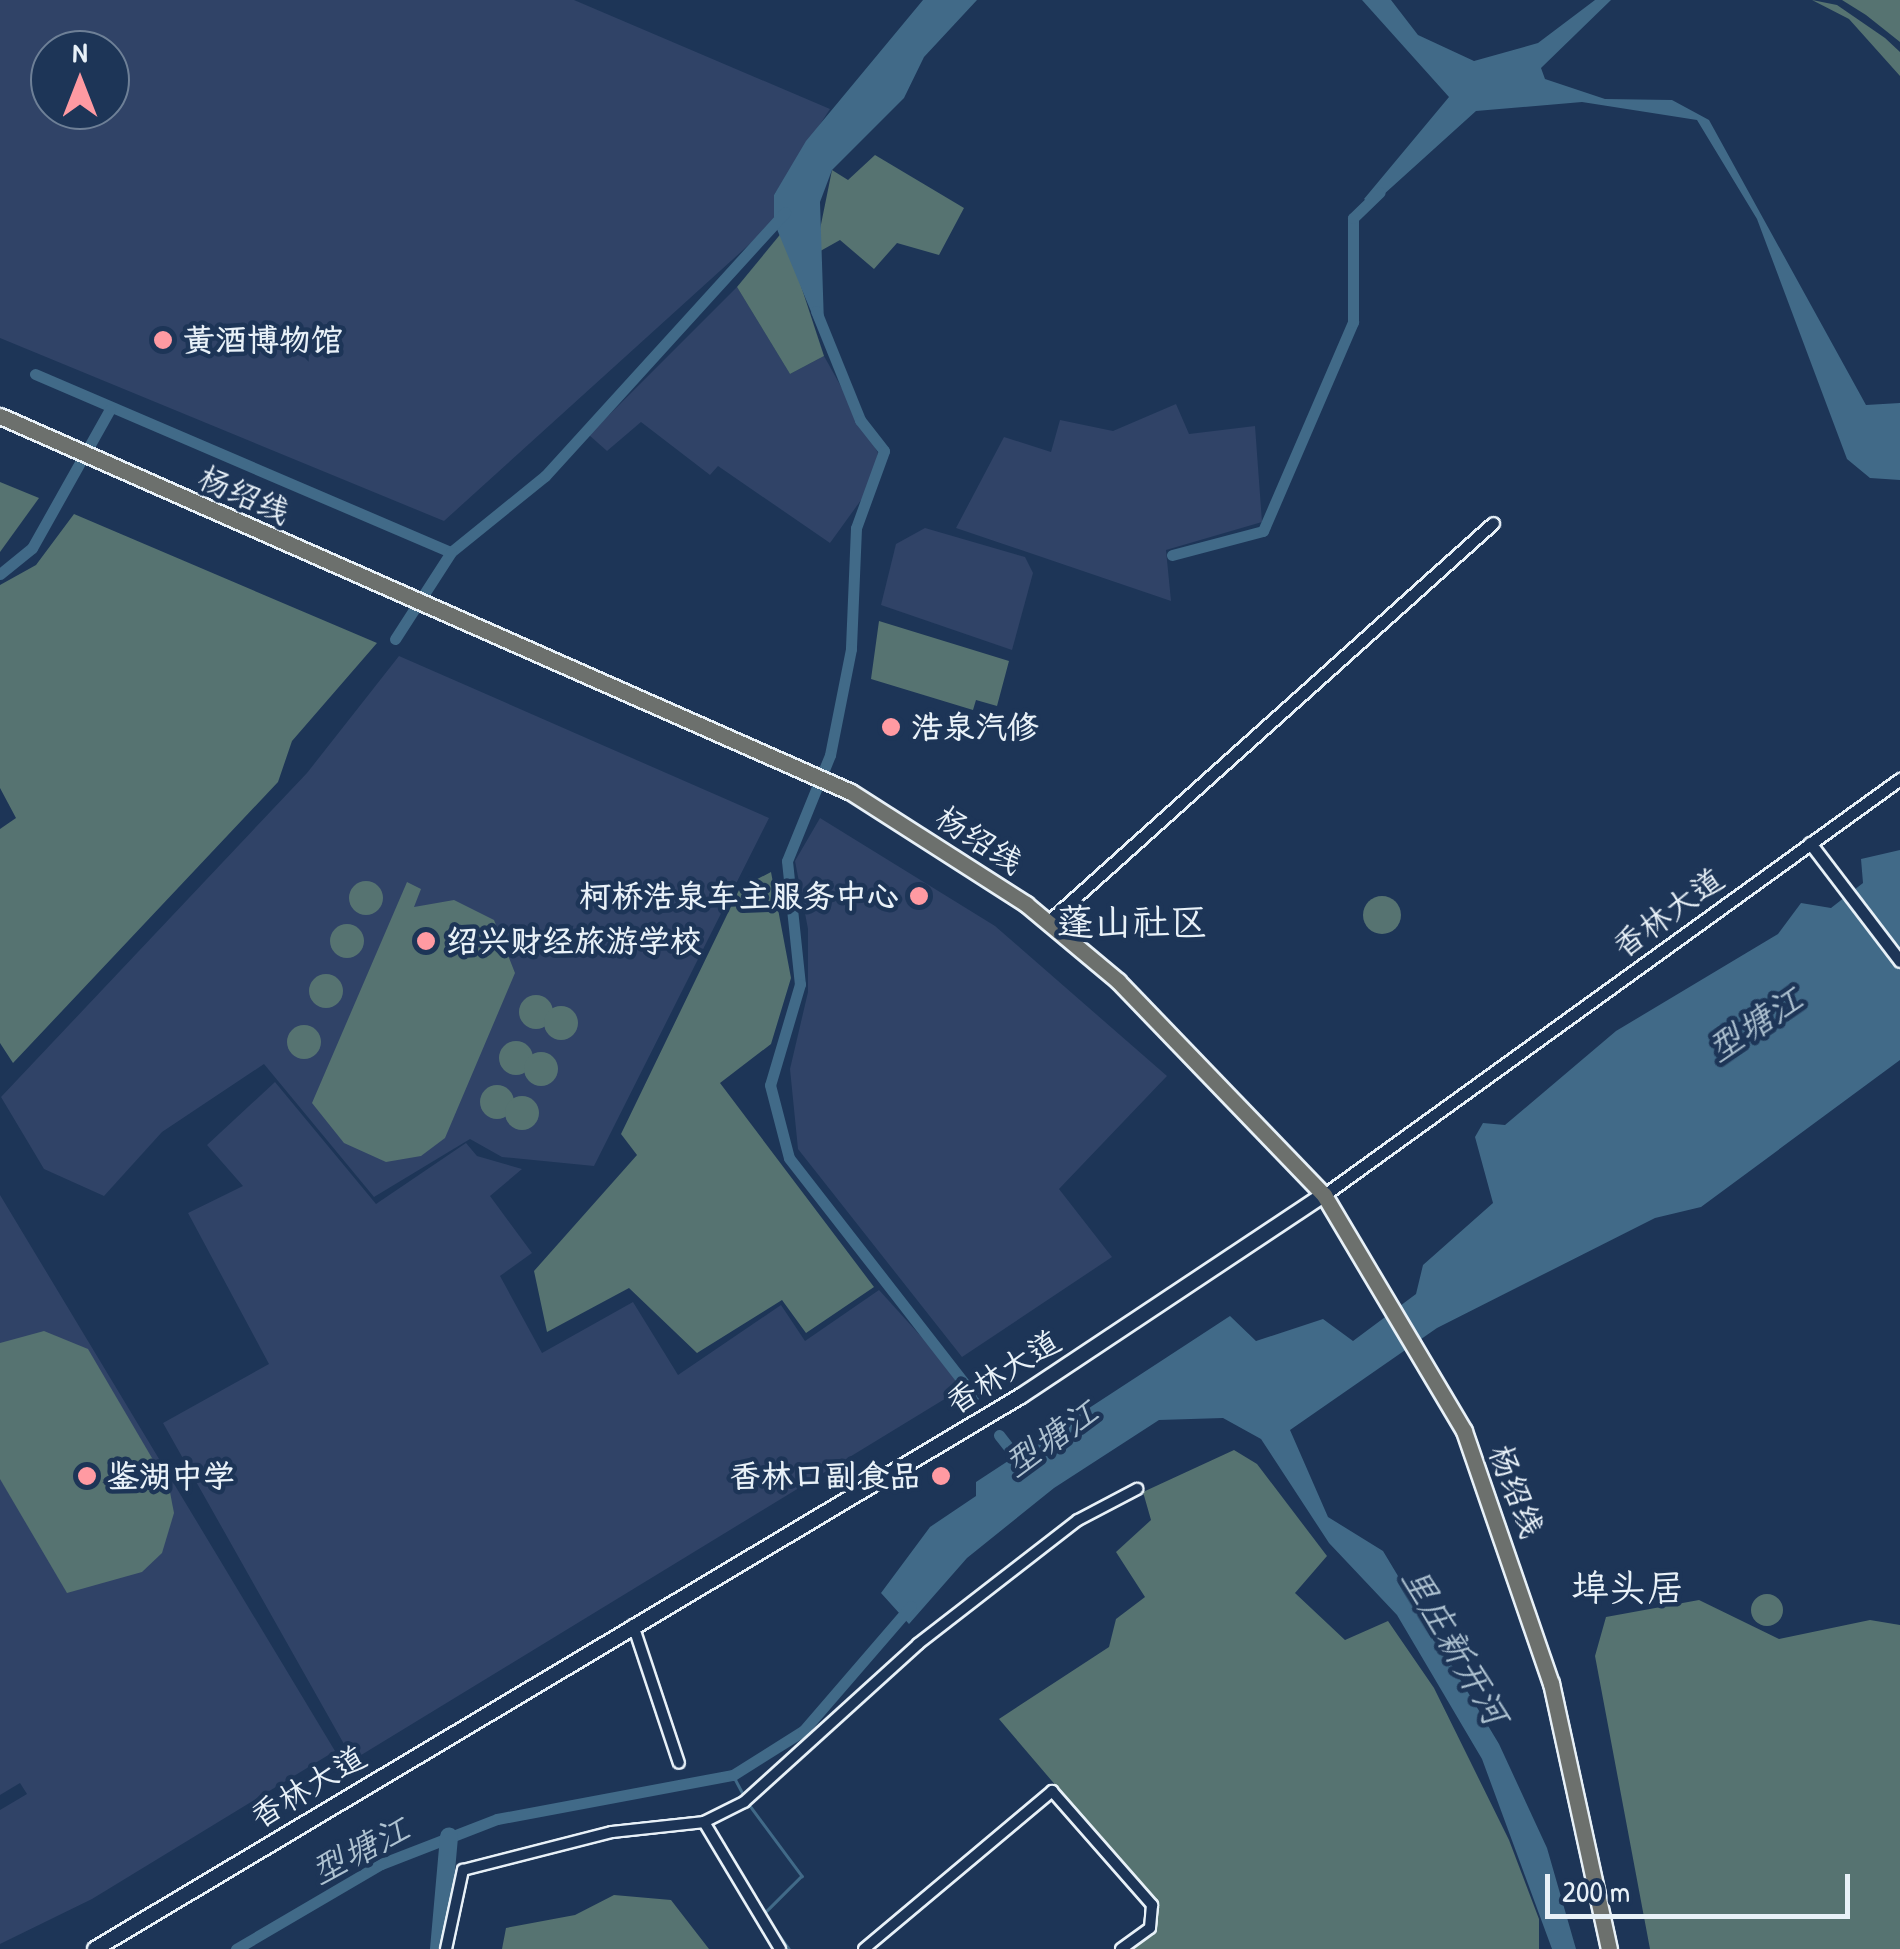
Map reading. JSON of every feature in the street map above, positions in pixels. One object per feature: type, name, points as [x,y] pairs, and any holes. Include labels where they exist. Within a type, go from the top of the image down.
[{"type":"main road","name":"杨绍线","points":[[0,416],[829,782],[1050,920],[1324,1194],[1426,1356],[1513,1558],[1551,1684],[1609,1949]]},
{"type":"main road","name":"香林大道","points":[[94,1949],[1021,1396],[1324,1194]]},
{"type":"street","points":[[1050,920],[1493,523]]},
{"type":"street","name":"香林大道","points":[[1324,1194],[1900,779]]},
{"type":"street","points":[[1810,843],[1900,962]]},
{"type":"street","points":[[446,1949],[464,1870],[486,1858],[704,1822],[746,1801],[918,1644],[1078,1520],[1137,1490]]},
{"type":"street","points":[[633,1625],[679,1763]]},
{"type":"street","points":[[864,1949],[1052,1791],[1152,1905],[1150,1928],[1120,1949]]},
{"type":"street","points":[[704,1822],[780,1949]]},
{"type":"shaded area","points":[[0,0],[574,0],[830,109],[774,195],[774,222],[444,521],[0,338]]},
{"type":"shaded area","points":[[737,287],[790,374],[824,356],[878,453],[869,489],[830,543],[718,466],[710,475],[641,422],[607,451],[589,435]]},
{"type":"shaded area","points":[[1176,404],[1189,434],[1255,426],[1262,522],[1166,550],[1171,601],[956,528],[1004,437],[1051,452],[1060,420],[1113,431]]},
{"type":"shaded area","points":[[925,528],[1025,557],[1033,573],[1012,650],[881,605],[896,544]]},
{"type":"shaded area","name":"绍兴财经旅游学校","points":[[399,656],[769,818],[594,1166],[502,1157],[470,1139],[374,1197],[264,1064],[162,1132],[104,1196],[44,1169],[1,1097],[307,773]]},
{"type":"shaded area","points":[[820,818],[995,926],[1167,1076],[1059,1189],[1112,1257],[962,1357],[798,1149],[790,1069],[808,992],[808,929],[795,861]]},
{"type":"shaded area","points":[[275,1082],[376,1204],[466,1143],[477,1156],[522,1169],[490,1196],[532,1253],[500,1276],[542,1353],[633,1302],[678,1375],[781,1305],[805,1341],[879,1290],[966,1386],[353,1760],[163,1423],[269,1364],[188,1213],[243,1186],[207,1145]]},
{"type":"shaded area","name":"鉴湖中学","points":[[0,1195],[335,1751],[92,1899],[0,1944],[0,1810],[27,1794],[20,1783],[0,1795]]},
{"type":"green space","points":[[1812,0],[1837,5],[1885,38],[1900,52],[1900,76],[1849,19]]},
{"type":"green space","points":[[1842,0],[1900,0],[1900,42],[1866,15]]},
{"type":"green space","points":[[875,155],[964,208],[939,255],[897,243],[874,269],[840,240],[815,254],[832,170],[848,180]]},
{"type":"green space","points":[[783,231],[824,356],[790,374],[737,287]]},
{"type":"green space","points":[[0,482],[39,498],[0,552]]},
{"type":"green space","points":[[74,514],[377,643],[292,741],[278,782],[13,1063],[0,1043],[0,829],[16,818],[0,788],[0,585],[36,565]]},
{"type":"green space","points":[[879,621],[1009,661],[997,706],[976,700],[973,710],[871,679]]},
{"type":"green space","points":[[771,872],[791,978],[771,1044],[720,1083],[874,1287],[806,1333],[782,1300],[697,1353],[629,1288],[547,1332],[534,1271],[637,1155],[621,1134],[740,888]]},
{"type":"green space","points":[[366,881],[378,886],[383,898],[378,910],[366,915],[354,910],[349,898],[354,886]]},
{"type":"green space","points":[[407,882],[421,889],[414,907],[454,900],[494,920],[515,973],[445,1138],[421,1156],[386,1162],[344,1143],[312,1103]]},
{"type":"green space","points":[[1382,896],[1396,901],[1401,915],[1396,929],[1382,934],[1368,929],[1363,915],[1368,901]]},
{"type":"green space","points":[[347,924],[359,929],[364,941],[359,953],[347,958],[335,953],[330,941],[335,929]]},
{"type":"green space","points":[[326,974],[338,979],[343,991],[338,1003],[326,1008],[314,1003],[309,991],[314,979]]},
{"type":"green space","points":[[536,995],[548,1000],[553,1012],[548,1024],[536,1029],[524,1024],[519,1012],[524,1000]]},
{"type":"green space","points":[[561,1006],[573,1011],[578,1023],[573,1035],[561,1040],[549,1035],[544,1023],[549,1011]]},
{"type":"green space","points":[[304,1025],[316,1030],[321,1042],[316,1054],[304,1059],[292,1054],[287,1042],[292,1030]]},
{"type":"green space","points":[[516,1041],[528,1046],[533,1058],[528,1070],[516,1075],[504,1070],[499,1058],[504,1046]]},
{"type":"green space","points":[[541,1052],[553,1057],[558,1069],[553,1081],[541,1086],[529,1081],[524,1069],[529,1057]]},
{"type":"green space","points":[[497,1085],[509,1090],[514,1102],[509,1114],[497,1119],[485,1114],[480,1102],[485,1090]]},
{"type":"green space","points":[[522,1096],[534,1101],[539,1113],[534,1125],[522,1130],[510,1125],[505,1113],[510,1101]]},
{"type":"green space","points":[[44,1331],[88,1349],[169,1487],[174,1513],[162,1553],[142,1572],[67,1593],[0,1479],[0,1343]]},
{"type":"green space","points":[[1234,1450],[1257,1464],[1327,1556],[1295,1593],[1345,1640],[1388,1621],[1434,1688],[1509,1840],[1539,1919],[1539,1949],[1128,1949],[1155,1929],[1156,1903],[999,1719],[1109,1647],[1116,1619],[1145,1597],[1116,1552],[1151,1520],[1143,1492]]},
{"type":"green space","points":[[1767,1594],[1778,1599],[1783,1610],[1778,1621],[1767,1626],[1756,1621],[1751,1610],[1756,1599]]},
{"type":"green space","points":[[1699,1600],[1779,1639],[1870,1620],[1900,1625],[1900,1949],[1650,1949],[1595,1656],[1606,1617]]},
{"type":"green space","points":[[614,1895],[671,1900],[709,1949],[502,1949],[506,1928],[575,1915]]},
{"type":"water","points":[[923,0],[977,0],[924,57],[904,98],[832,170],[820,202],[824,324],[817,326],[774,222],[774,195],[806,141]]},
{"type":"water","points":[[1362,0],[1391,0],[1418,35],[1474,61],[1538,43],[1595,0],[1611,0],[1541,68],[1545,79],[1605,99],[1672,100],[1709,120],[1866,405],[1900,403],[1900,480],[1870,478],[1847,459],[1757,219],[1697,120],[1582,102],[1476,111],[1372,205],[1364,199],[1449,97]]},
{"type":"water","points":[[1900,850],[1900,1060],[1701,1207],[1655,1218],[1437,1328],[1290,1430],[1328,1517],[1383,1551],[1499,1744],[1547,1848],[1576,1949],[1552,1949],[1482,1759],[1397,1615],[1329,1543],[1261,1439],[1223,1418],[1159,1420],[1054,1488],[967,1558],[909,1624],[881,1593],[930,1527],[976,1496],[976,1482],[1230,1316],[1256,1341],[1323,1319],[1353,1341],[1416,1294],[1423,1265],[1493,1203],[1475,1137],[1483,1123],[1505,1125],[1616,1031],[1778,934],[1801,903],[1831,908],[1863,883],[1861,859]]},
{"type":"waterway","points":[[1172,555],[1263,531],[1353,322],[1353,218],[1380,192]]},
{"type":"waterway","points":[[35,374],[451,552],[545,476],[785,212]]},
{"type":"waterway","points":[[816,311],[860,420],[884,451],[856,528],[851,649],[830,755],[787,861],[800,984],[770,1085],[789,1158],[974,1396]]},
{"type":"waterway","points":[[0,574],[32,548],[110,409]]},
{"type":"waterway","points":[[395,639],[451,552]]},
{"type":"waterway","points":[[999,1435],[1024,1467]]},
{"type":"waterway","name":"型塘江","points":[[236,1949],[381,1864],[497,1819],[733,1775],[803,1731],[911,1606]]},
{"type":"waterway","points":[[733,1775],[744,1796]]},
{"type":"waterway","points":[[748,1803],[802,1876],[764,1914]]},
{"type":"waterway","points":[[439,1949],[449,1836]]},
{"type":"waterway","points":[[769,1921],[789,1949]]},
{"type":"place","name":"黄酒博物馆","points":[[163,340]]},
{"type":"place","name":"浩泉汽修","points":[[891,727]]},
{"type":"place","name":"柯桥浩泉车主服务中心","points":[[919,896]]},
{"type":"place","name":"绍兴财经旅游学校","points":[[426,941]]},
{"type":"place","name":"鉴湖中学","points":[[87,1476]]},
{"type":"place","name":"香林口副食品","points":[[941,1476]]},
{"type":"district","name":"蓬山社区","points":[[1132,922]]},
{"type":"district","name":"埠头居","points":[[1628,1588]]},
{"type":"water label","name":"里庄新开河","points":[[1455,1646]]}]
